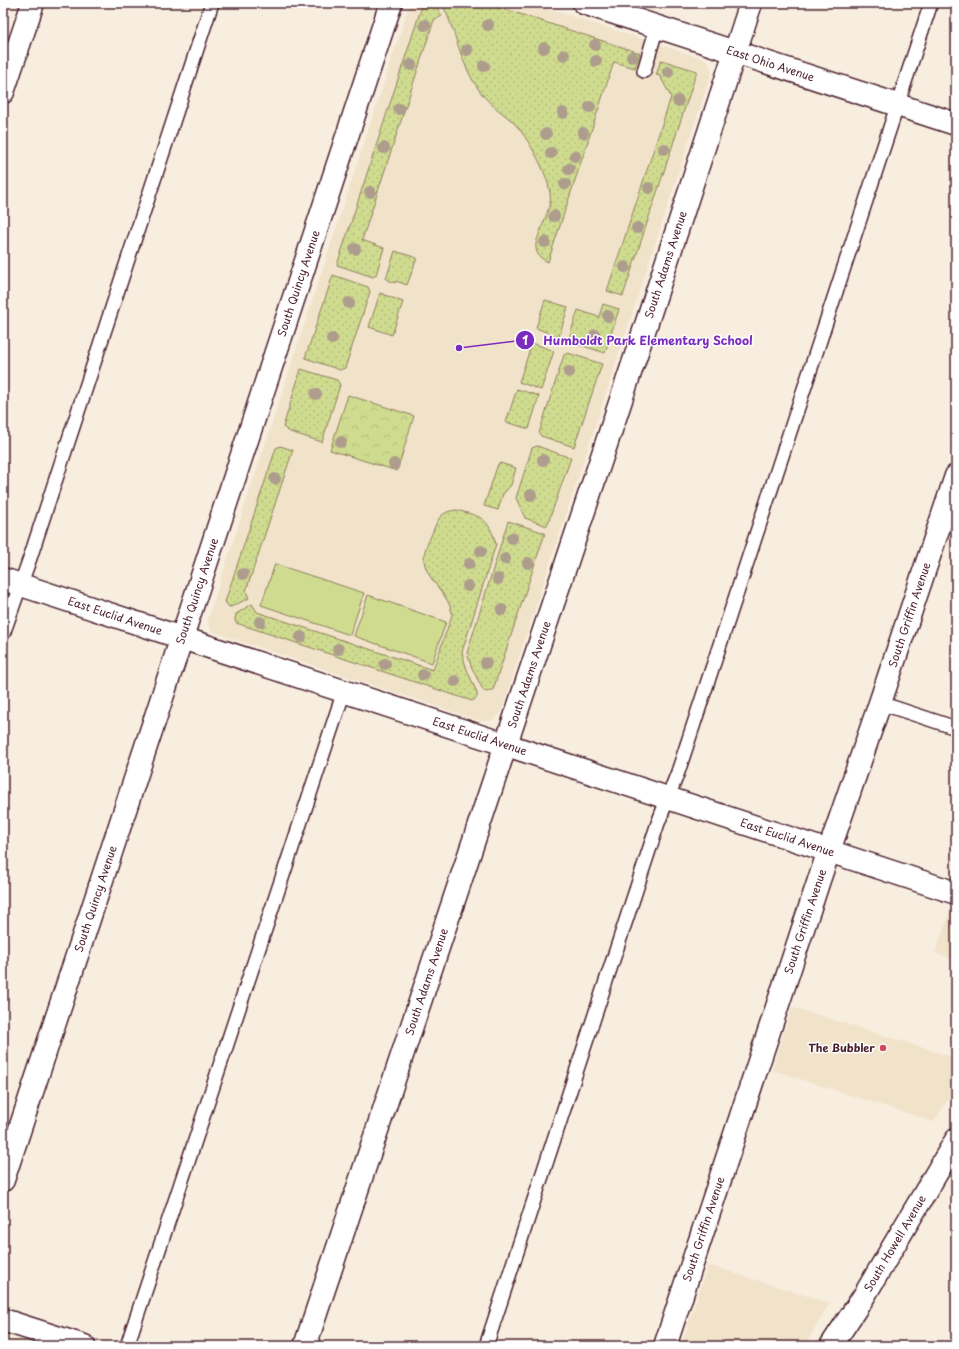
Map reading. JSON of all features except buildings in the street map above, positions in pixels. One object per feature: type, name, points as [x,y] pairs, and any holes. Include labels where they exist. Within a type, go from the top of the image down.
[{"type":"street","points":[[3,92],[33,3]]},
{"type":"street","name":"South Quincy Avenue","points":[[3,1180],[391,3]]},
{"type":"street","name":"East Ohio Avenue","points":[[584,3],[956,124]]},
{"type":"street","name":"South Adams Avenue","points":[[305,1346],[652,305],[751,3]]},
{"type":"street","name":"South Griffin Avenue","points":[[665,1346],[829,851],[956,476]]},
{"type":"street","name":"East Euclid Avenue","points":[[12,582],[956,893]]},
{"type":"street","name":"South Howell Avenue","points":[[831,1346],[864,1296],[956,1140]]},
{"type":"street","points":[[3,1320],[84,1346]]},
{"type":"lane","points":[[3,634],[12,582],[30,558],[212,3]]},
{"type":"lane","points":[[486,1346],[658,823],[678,772],[931,3]]},
{"type":"lane","points":[[644,71],[657,27]]},
{"type":"lane","points":[[127,1346],[344,691]]},
{"type":"lane","points":[[880,704],[956,728]]},
{"type":"shaded area","points":[[410,3],[530,3],[701,58],[707,61],[712,71],[501,712],[493,720],[488,721],[481,721],[216,633],[211,630],[208,622],[208,618]]},
{"type":"shaded area","points":[[951,909],[956,910],[956,960],[935,953]]},
{"type":"shaded area","points":[[792,1007],[956,1058],[956,1086],[934,1122],[772,1070]]},
{"type":"shaded area","points":[[708,1265],[830,1303],[804,1346],[681,1346]]},
{"type":"green space","points":[[423,3],[434,3],[442,16],[434,20],[362,240],[384,248],[376,275],[373,277],[337,265]]},
{"type":"green space","points":[[442,3],[486,3],[640,53],[635,68],[614,62],[548,262],[538,255],[536,250],[536,243],[550,203],[548,183],[544,172],[532,148],[518,128],[512,121],[494,107],[479,90],[467,69]]},
{"type":"green space","points":[[661,60],[697,71],[623,296],[607,291],[671,97],[660,76],[656,75]]},
{"type":"green space","points":[[395,251],[417,258],[407,285],[396,281],[395,283],[386,279]]},
{"type":"green space","points":[[333,275],[368,287],[370,292],[345,368],[340,370],[305,358]]},
{"type":"green space","points":[[380,293],[403,302],[392,335],[369,327]]},
{"type":"green space","points":[[545,300],[568,307],[559,337],[536,328]]},
{"type":"green space","points":[[603,304],[619,309],[605,353],[571,342],[569,338],[578,310],[599,317]]},
{"type":"green space","points":[[532,343],[554,351],[541,390],[519,382]]},
{"type":"green space","points":[[568,353],[602,364],[574,447],[541,436],[539,433],[564,355]]},
{"type":"green space","points":[[301,369],[337,380],[340,385],[322,442],[290,432],[283,427]]},
{"type":"green space","points":[[517,389],[539,396],[529,429],[506,422]]},
{"type":"green space","points":[[348,395],[414,416],[397,471],[330,450]]},
{"type":"green space","points":[[280,446],[293,450],[246,591],[249,598],[229,607],[225,602],[276,448]]},
{"type":"green space","points":[[537,446],[571,458],[547,526],[525,518],[516,498],[532,448]]},
{"type":"green space","points":[[500,463],[516,468],[511,485],[503,494],[498,510],[484,506],[498,464]]},
{"type":"green space","points":[[457,510],[473,514],[487,523],[496,544],[462,652],[466,667],[477,693],[476,699],[472,701],[236,623],[236,614],[252,604],[257,612],[433,670],[452,615],[447,600],[428,572],[425,565],[424,554],[435,526],[441,516],[448,512]]},
{"type":"green space","points":[[508,521],[545,533],[493,690],[486,692],[483,690],[471,666],[467,653]]},
{"type":"green space","points":[[275,564],[364,593],[350,635],[261,605]]},
{"type":"green space","points":[[368,595],[446,622],[432,663],[354,636]]},
{"type":"place","name":"Humboldt Park Elementary School","points":[[459,348]]},
{"type":"place","name":"The Bubbler","points":[[883,1048]]}]
